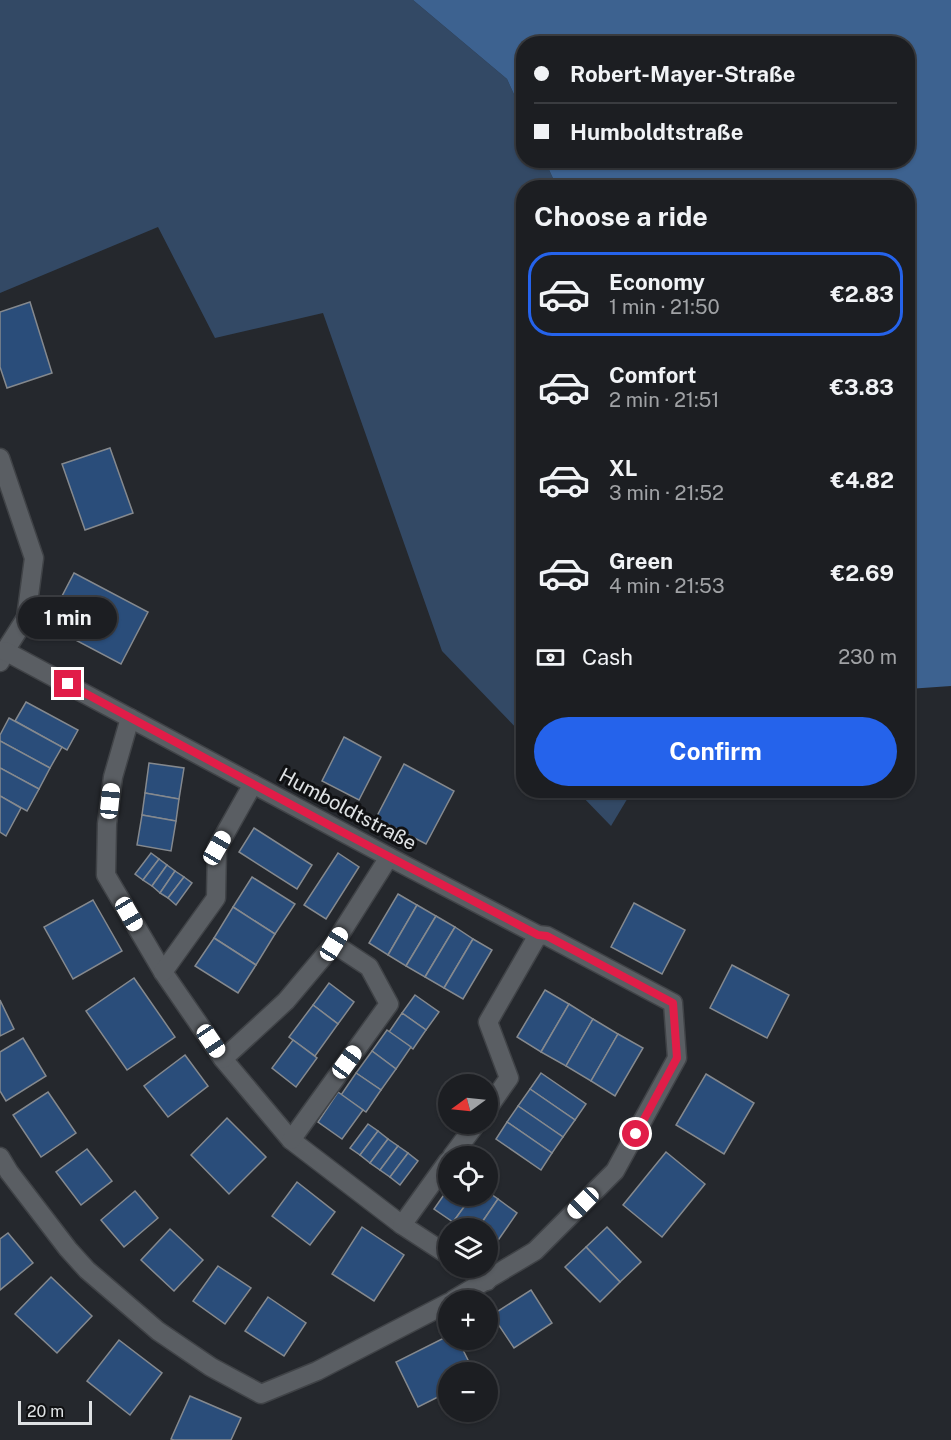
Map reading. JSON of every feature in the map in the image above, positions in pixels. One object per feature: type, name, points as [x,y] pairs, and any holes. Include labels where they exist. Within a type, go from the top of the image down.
[{"type":"street","points":[[0,458],[34,558],[26,618],[2,656]]},
{"type":"street","name":"Humboldtstraße","points":[[2,656],[130,718],[389,857],[538,935],[547,936],[673,1003],[677,1058],[615,1172],[535,1251],[487,1281]]},
{"type":"street","points":[[130,718],[113,777],[107,824],[106,875],[163,972],[223,1059],[291,1140],[402,1225],[438,1248]]},
{"type":"street","points":[[163,972],[216,898],[217,848],[253,784]]},
{"type":"street","points":[[223,1059],[286,1001],[334,944],[389,857]]},
{"type":"street","points":[[498,1094],[509,1078],[488,1022],[538,935]]},
{"type":"street","points":[[291,1140],[389,1004],[369,967],[334,944]]},
{"type":"street","points":[[0,1157],[68,1249],[87,1270],[158,1331],[211,1367],[261,1394],[317,1371],[438,1308]]},
{"type":"street","points":[[402,1225],[438,1175]]},
{"type":"street","points":[[471,1290],[487,1281],[482,1278]]},
{"type":"shaded area","points":[[0,0],[413,0],[507,79],[516,99],[516,168],[548,168],[554,180],[516,180],[516,728],[442,651],[323,313],[215,338],[158,227],[0,293]]},
{"type":"shaded area","points":[[413,0],[951,0],[951,686],[915,689],[915,180],[554,180],[548,168],[915,168],[915,36],[516,36],[516,99],[507,79]]},
{"type":"shaded area","points":[[584,798],[628,798],[611,826]]},
{"type":"building","points":[[30,302],[52,373],[7,388],[0,367],[0,312]]},
{"type":"building","points":[[110,448],[133,513],[85,530],[62,464]]},
{"type":"building","points":[[74,573],[148,612],[121,664],[47,625]]},
{"type":"building","points":[[26,702],[78,730],[67,750],[15,721]]},
{"type":"building","points":[[9,718],[62,747],[50,768],[0,741],[0,735]]},
{"type":"building","points":[[344,737],[381,757],[359,800],[322,781]]},
{"type":"building","points":[[0,741],[50,768],[39,789],[0,768]]},
{"type":"building","points":[[149,763],[184,768],[179,799],[145,793]]},
{"type":"building","points":[[404,764],[454,791],[426,844],[376,818]]},
{"type":"building","points":[[0,768],[39,789],[27,811],[0,796]]},
{"type":"building","points":[[145,793],[179,799],[176,821],[142,815]]},
{"type":"building","points":[[0,796],[21,808],[6,836],[0,832]]},
{"type":"building","points":[[142,815],[176,821],[171,851],[137,845]]},
{"type":"building","points":[[254,828],[312,865],[297,889],[239,852]]},
{"type":"building","points":[[151,853],[159,859],[143,880],[135,874]]},
{"type":"building","points":[[338,853],[359,867],[326,919],[304,905]]},
{"type":"building","points":[[159,859],[167,865],[152,886],[143,880]]},
{"type":"building","points":[[167,865],[175,871],[160,893],[152,886]]},
{"type":"building","points":[[175,871],[184,877],[168,898],[160,893]]},
{"type":"building","points":[[184,877],[192,883],[176,905],[168,898]]},
{"type":"building","points":[[252,877],[295,904],[275,934],[233,907]]},
{"type":"building","points":[[398,894],[417,905],[388,955],[369,943]]},
{"type":"building","points":[[93,900],[122,951],[73,979],[44,927]]},
{"type":"building","points":[[634,903],[685,930],[662,974],[611,947]]},
{"type":"building","points":[[417,905],[436,916],[406,966],[388,955]]},
{"type":"building","points":[[233,907],[275,934],[256,965],[214,938]]},
{"type":"building","points":[[436,916],[455,927],[425,977],[406,966]]},
{"type":"building","points":[[455,927],[473,939],[444,988],[425,977]]},
{"type":"building","points":[[214,938],[256,965],[238,993],[195,966]]},
{"type":"building","points":[[473,939],[492,950],[463,999],[444,988]]},
{"type":"building","points":[[732,965],[789,995],[767,1038],[710,1008]]},
{"type":"building","points":[[134,978],[175,1037],[127,1070],[86,1011]]},
{"type":"building","points":[[329,983],[354,1002],[338,1024],[313,1005]]},
{"type":"building","points":[[545,990],[569,1004],[541,1052],[517,1037]]},
{"type":"building","points":[[415,995],[439,1012],[426,1030],[402,1013]]},
{"type":"building","points":[[0,1000],[14,1029],[0,1036]]},
{"type":"building","points":[[569,1004],[593,1019],[566,1066],[541,1052]]},
{"type":"building","points":[[313,1005],[338,1024],[315,1056],[289,1037]]},
{"type":"building","points":[[402,1013],[426,1030],[413,1049],[389,1032]]},
{"type":"building","points":[[593,1019],[618,1034],[591,1081],[566,1066]]},
{"type":"building","points":[[387,1030],[411,1047],[396,1069],[372,1051]]},
{"type":"building","points":[[618,1034],[643,1048],[615,1096],[591,1081]]},
{"type":"building","points":[[23,1038],[46,1076],[6,1101],[0,1091],[0,1052]]},
{"type":"building","points":[[293,1040],[317,1058],[296,1087],[272,1068]]},
{"type":"building","points":[[372,1051],[396,1069],[381,1090],[356,1073]]},
{"type":"building","points":[[185,1055],[208,1086],[168,1117],[144,1086]]},
{"type":"building","points":[[356,1073],[381,1090],[366,1112],[341,1095]]},
{"type":"building","points":[[541,1073],[586,1104],[575,1120],[530,1089]]},
{"type":"building","points":[[706,1074],[754,1103],[724,1154],[676,1125]]},
{"type":"building","points":[[530,1089],[575,1120],[563,1137],[518,1106]]},
{"type":"building","points":[[48,1092],[76,1133],[41,1157],[13,1115]]},
{"type":"building","points":[[338,1092],[363,1110],[342,1139],[318,1122]]},
{"type":"building","points":[[518,1106],[563,1137],[552,1153],[507,1122]]},
{"type":"building","points":[[227,1118],[266,1157],[229,1194],[191,1155]]},
{"type":"building","points":[[507,1122],[552,1153],[541,1170],[496,1139]]},
{"type":"building","points":[[368,1124],[378,1131],[360,1155],[350,1148]]},
{"type":"building","points":[[378,1131],[388,1139],[370,1163],[360,1155]]},
{"type":"building","points":[[388,1139],[398,1146],[380,1170],[370,1163]]},
{"type":"building","points":[[398,1146],[408,1153],[390,1177],[380,1170]]},
{"type":"building","points":[[87,1149],[112,1181],[81,1205],[56,1172]]},
{"type":"building","points":[[666,1152],[705,1184],[662,1237],[623,1205]]},
{"type":"building","points":[[408,1153],[418,1161],[400,1185],[390,1177]]},
{"type":"building","points":[[297,1182],[335,1212],[310,1245],[272,1216]]},
{"type":"building","points":[[135,1191],[158,1218],[124,1247],[101,1220]]},
{"type":"building","points":[[498,1199],[517,1213],[498,1240],[498,1218],[485,1218],[493,1206],[498,1206]]},
{"type":"building","points":[[438,1203],[438,1206],[465,1206],[456,1218],[447,1218],[434,1209]]},
{"type":"building","points":[[465,1206],[493,1206],[485,1218],[456,1218]]},
{"type":"building","points":[[362,1227],[404,1255],[374,1301],[332,1274]]},
{"type":"building","points":[[607,1227],[641,1262],[620,1282],[586,1247]]},
{"type":"building","points":[[170,1229],[203,1260],[174,1291],[141,1260]]},
{"type":"building","points":[[8,1233],[33,1263],[0,1290],[0,1239]]},
{"type":"building","points":[[586,1247],[620,1282],[600,1302],[565,1267]]},
{"type":"building","points":[[218,1266],[251,1288],[225,1324],[193,1301]]},
{"type":"building","points":[[51,1277],[92,1316],[57,1353],[15,1314]]},
{"type":"building","points":[[531,1290],[552,1323],[514,1348],[498,1324],[498,1311]]},
{"type":"building","points":[[268,1297],[306,1323],[284,1356],[245,1331]]},
{"type":"building","points":[[119,1340],[162,1373],[130,1415],[87,1381]]},
{"type":"building","points":[[438,1341],[438,1350],[463,1350],[469,1362],[438,1362],[438,1397],[418,1407],[396,1362]]},
{"type":"building","points":[[190,1396],[241,1418],[231,1440],[171,1439]]},
{"type":"route","points":[[68,684],[389,857],[538,935],[547,936],[673,1003],[677,1058],[636,1134]]}]
